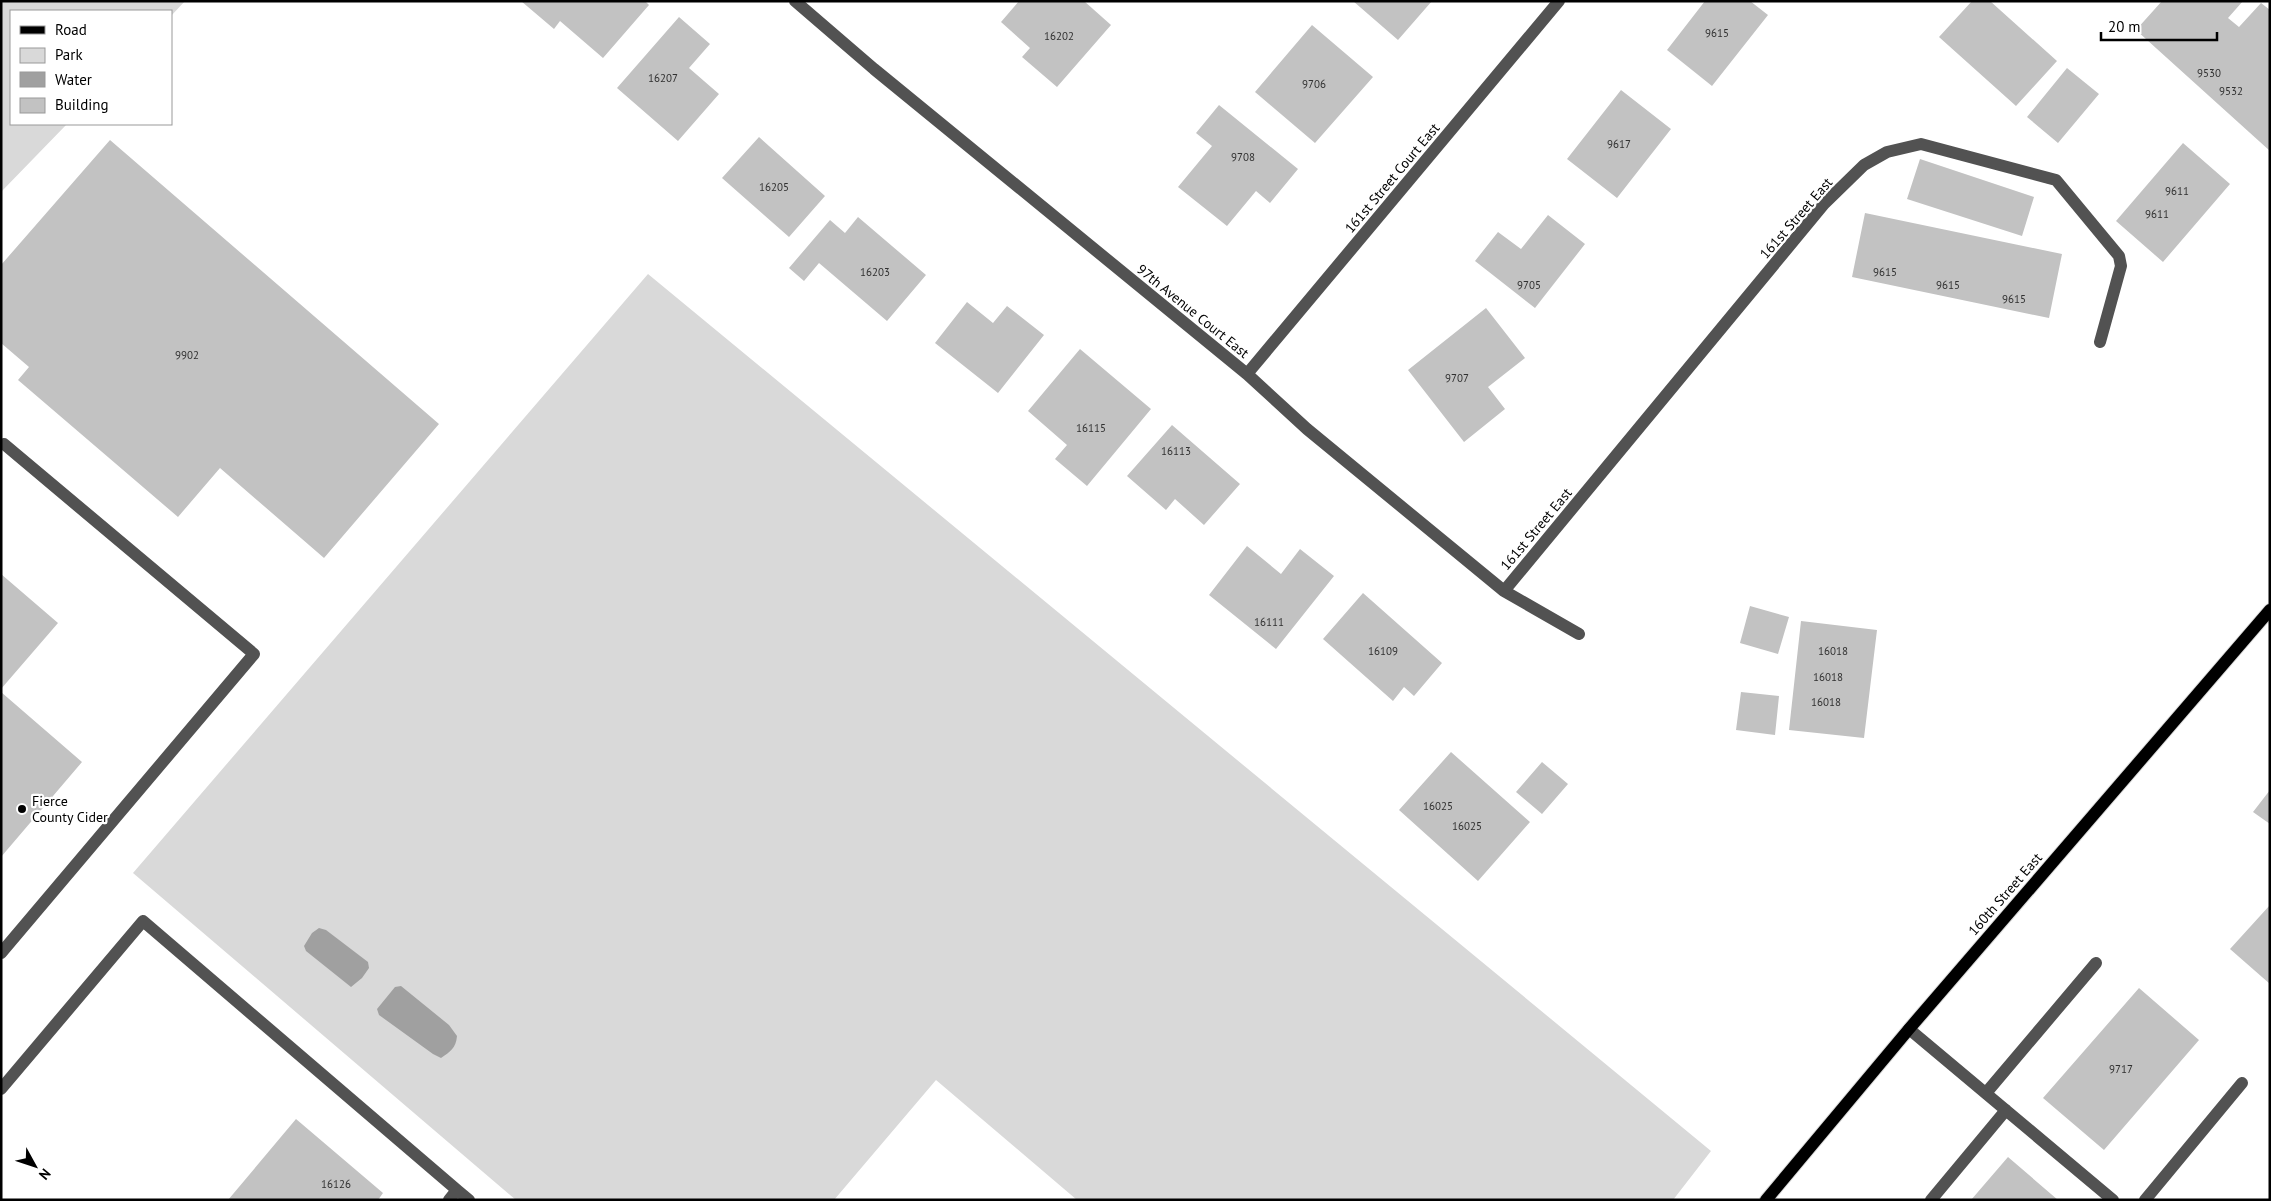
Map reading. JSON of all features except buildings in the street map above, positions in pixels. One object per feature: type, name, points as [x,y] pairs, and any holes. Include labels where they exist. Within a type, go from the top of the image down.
[{"type":"main road","name":"160th Street East","points":[[1766,1200],[1909,1029],[2270,610]]},
{"type":"street","name":"97th Avenue Court East","points":[[795,1],[874,69],[1247,374],[1307,429],[1504,591],[1579,634]]},
{"type":"street","name":"161st Street Court East","points":[[1247,374],[1559,1]]},
{"type":"street","name":"161st Street East","points":[[1504,591],[1824,204],[1864,165],[1887,152],[1921,144],[2056,180],[2119,256],[2121,266],[2100,342]]},
{"type":"street","points":[[1,953],[254,654],[4,444]]},
{"type":"street","points":[[1,1089],[143,921],[453,1195],[469,1200]]},
{"type":"street","points":[[1986,1093],[2096,963]]},
{"type":"street","points":[[1909,1029],[2113,1200]]},
{"type":"street","points":[[2144,1200],[2242,1083]]},
{"type":"street","points":[[1931,1200],[2006,1110]]},
{"type":"green space","points":[[1,1],[185,1],[172,15],[172,10],[10,10],[10,125],[66,125],[1,192]]},
{"type":"green space","points":[[648,274],[1711,1151],[1673,1200],[1077,1200],[936,1080],[834,1200],[516,1200],[133,873]]},
{"type":"water","points":[[319,928],[326,930],[368,962],[369,968],[362,978],[351,987],[306,951],[304,946],[312,933]]},
{"type":"water","points":[[401,986],[449,1025],[457,1036],[452,1049],[441,1058],[379,1015],[377,1009],[395,987]]},
{"type":"place","name":"Fierce County Cider","points":[[22,809]]}]
